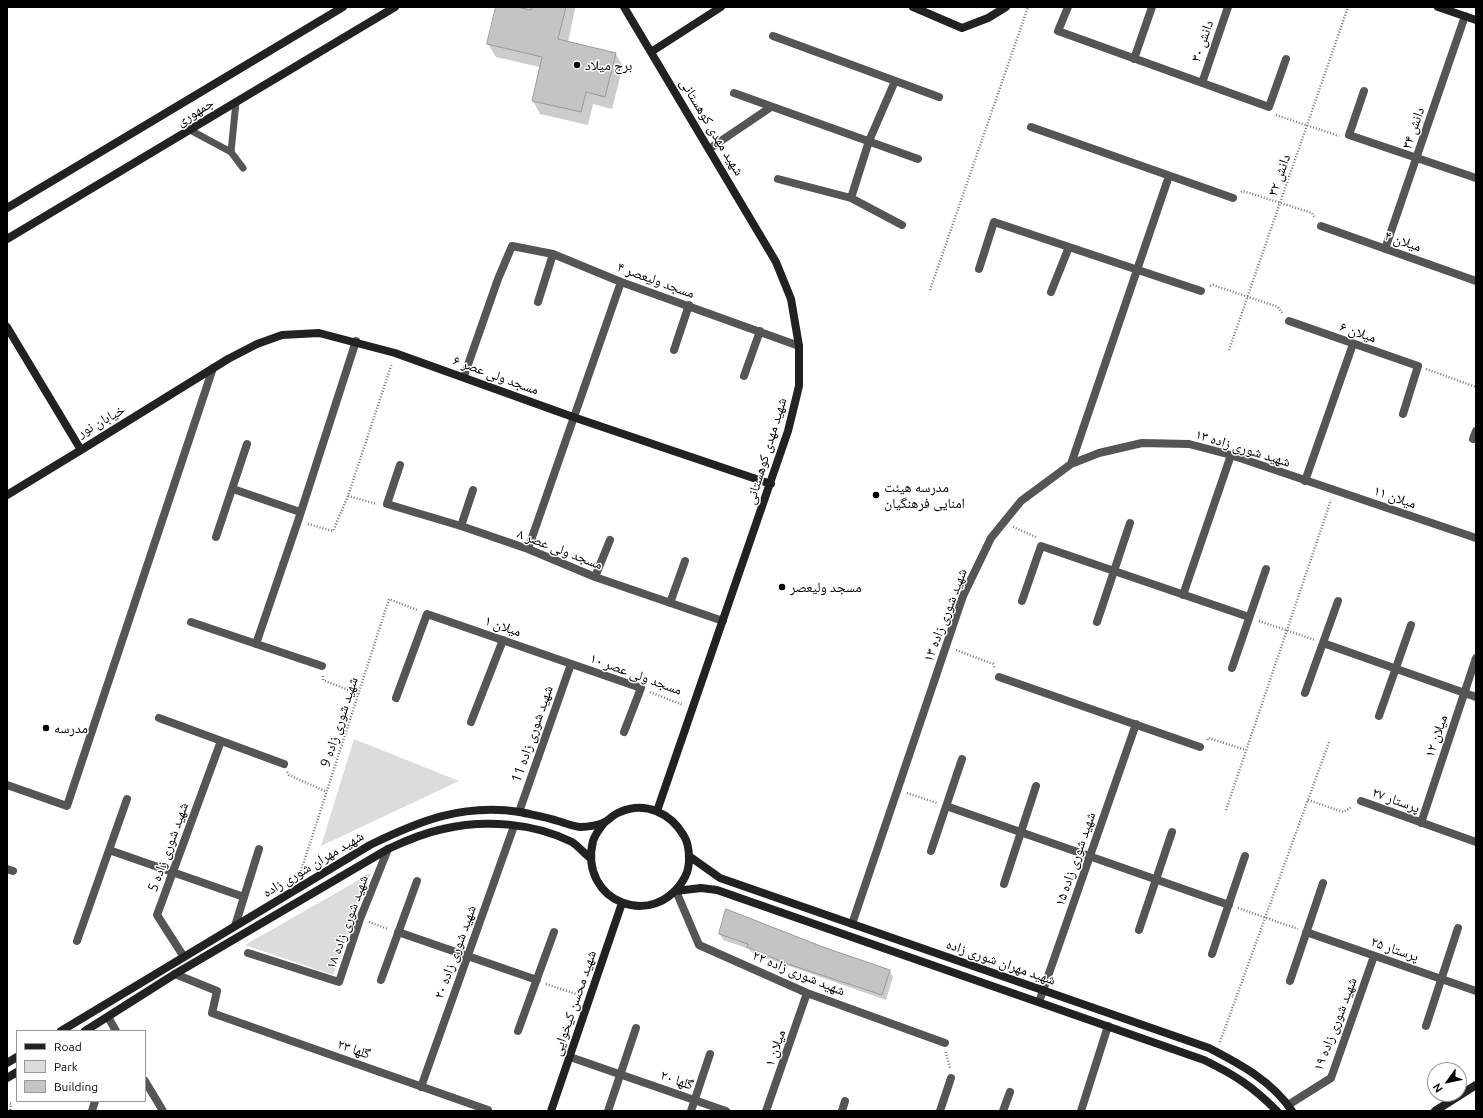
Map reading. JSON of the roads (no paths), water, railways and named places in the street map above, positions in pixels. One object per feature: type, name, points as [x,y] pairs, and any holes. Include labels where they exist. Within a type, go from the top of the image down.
[{"type":"street","name":"جمهوری","points":[[7,208],[343,7]]},
{"type":"street","name":"جمهوری","points":[[7,239],[395,7]]},
{"type":"street","name":"شهید مهدی کوهستانی","points":[[624,7],[776,262],[791,299],[799,346],[798,386],[788,431],[771,484],[657,811]]},
{"type":"street","points":[[651,52],[721,7]]},
{"type":"street","points":[[913,7],[962,28],[988,18],[1006,7]]},
{"type":"street","points":[[1068,7],[1058,31],[1269,107],[1286,59]]},
{"type":"street","points":[[1134,58],[1152,7]]},
{"type":"street","name":"دانش ۳۰","points":[[1202,83],[1228,7]]},
{"type":"street","points":[[1438,7],[1476,20]]},
{"type":"street","name":"دانش ۳۴","points":[[1385,249],[1466,16]]},
{"type":"street","points":[[773,36],[939,97]]},
{"type":"street","points":[[851,198],[870,141],[896,81]]},
{"type":"street","points":[[1364,91],[1349,135],[1476,178]]},
{"type":"street","points":[[734,92],[771,107],[918,159]]},
{"type":"street","points":[[709,149],[771,107]]},
{"type":"street","points":[[1031,128],[1233,198]]},
{"type":"street","points":[[1071,464],[1169,176]]},
{"type":"street","points":[[778,179],[851,198],[902,225]]},
{"type":"street","points":[[979,269],[994,222],[1201,291]]},
{"type":"street","name":"میلان ۴","points":[[1321,226],[1476,281]]},
{"type":"street","name":"مسجد ولیعصر ۴","points":[[464,376],[498,279],[512,246],[553,254],[621,282],[689,305],[799,346]]},
{"type":"street","points":[[1051,292],[1069,247]]},
{"type":"street","points":[[538,302],[553,254]]},
{"type":"street","points":[[528,549],[621,282]]},
{"type":"street","points":[[674,350],[689,305]]},
{"type":"street","name":"میلان ۶","points":[[1288,321],[1418,366],[1403,414]]},
{"type":"street","name":"خیابان نور","points":[[7,327],[81,450],[213,368]]},
{"type":"street","points":[[744,376],[760,331]]},
{"type":"street","name":"مسجد ولی عصر ۶","points":[[213,368],[257,344],[282,335],[319,333],[356,341],[395,352],[573,417],[771,484]]},
{"type":"street","points":[[256,644],[298,521],[356,341]]},
{"type":"street","points":[[1305,481],[1353,344]]},
{"type":"street","points":[[7,785],[68,806],[213,368]]},
{"type":"street","name":"شهید شوری زاده ۱۳","points":[[852,924],[963,596],[992,538],[1021,501],[1071,464],[1099,453],[1142,443],[1189,444],[1230,455],[1305,481]]},
{"type":"street","points":[[216,537],[248,444]]},
{"type":"street","points":[[7,496],[81,450]]},
{"type":"street","points":[[1182,594],[1230,455]]},
{"type":"street","name":"مسجد ولی عصر ۸","points":[[400,465],[387,504],[461,526],[528,549],[595,576],[723,621]]},
{"type":"street","name":"میلان ۱۱","points":[[1305,481],[1476,538]]},
{"type":"street","points":[[233,489],[300,512]]},
{"type":"street","points":[[461,526],[473,490]]},
{"type":"street","points":[[1097,622],[1130,523]]},
{"type":"street","points":[[595,576],[610,540]]},
{"type":"street","points":[[1022,601],[1041,546],[1249,618]]},
{"type":"street","points":[[670,602],[685,561]]},
{"type":"street","points":[[1232,668],[1266,569]]},
{"type":"street","points":[[1305,693],[1338,601]]},
{"type":"street","name":"میلان ۱","points":[[396,698],[427,614],[571,664]]},
{"type":"street","points":[[191,622],[322,666]]},
{"type":"street","points":[[1379,716],[1411,625]]},
{"type":"street","points":[[471,722],[502,640]]},
{"type":"street","points":[[1323,643],[1476,697]]},
{"type":"street","name":"میلان ۱۲","points":[[1421,823],[1476,658]]},
{"type":"street","name":"مسجد ولی عصر ۱۰","points":[[571,664],[641,688],[624,732]]},
{"type":"street","name":"شهید شوری زاده 11","points":[[519,812],[571,664]]},
{"type":"street","points":[[999,677],[1200,747]]},
{"type":"street","points":[[159,718],[284,764]]},
{"type":"street","name":"شهید شوری زاده ۱۵","points":[[1039,1002],[1136,724]]},
{"type":"street","name":"شهید شوری زاده 5","points":[[184,957],[157,915],[222,741]]},
{"type":"street","points":[[931,851],[962,759]]},
{"type":"street","points":[[1004,884],[1036,786]]},
{"type":"street","points":[[77,941],[127,799]]},
{"type":"street","name":"پرستار ۲۷","points":[[1361,801],[1476,842]]},
{"type":"street","points":[[946,806],[1228,905]]},
{"type":"street","points":[[638,808],[657,811],[674,821],[685,837],[689,856],[686,875],[676,891],[660,902],[641,906],[622,903],[606,893],[594,877],[590,858],[593,839],[604,823],[619,812],[638,808]]},
{"type":"street","name":"شهید مهران شوری زاده","points":[[63,1030],[370,845],[403,828],[440,815],[480,810],[519,812],[581,827],[604,823]]},
{"type":"street","name":"شهید مهران شوری زاده","points":[[87,1030],[176,974],[388,849],[442,829],[478,823],[514,826],[550,833],[573,843],[590,858]]},
{"type":"street","name":"شهید شوری زاده ۲۰","points":[[421,1087],[514,826]]},
{"type":"street","points":[[1139,930],[1172,832]]},
{"type":"street","points":[[235,926],[259,849]]},
{"type":"street","name":"شهید شوری زاده ۱۸","points":[[248,953],[339,982],[360,919],[388,849]]},
{"type":"street","points":[[109,850],[244,897]]},
{"type":"street","name":"شهید مهران شوری زاده","points":[[689,856],[720,878],[1217,1052],[1238,1063],[1264,1080],[1290,1108]]},
{"type":"street","points":[[1212,954],[1245,856]]},
{"type":"street","points":[[380,980],[416,881]]},
{"type":"street","points":[[1290,981],[1322,882]]},
{"type":"street","name":"شهید مهران شوری زاده","points":[[676,891],[700,888],[717,890],[1204,1060],[1232,1074],[1256,1090],[1277,1111]]},
{"type":"street","name":"شهید شوری زاده ۲۲","points":[[676,891],[699,945],[807,992],[944,1043]]},
{"type":"street","name":"شهید محسن کیخوایی","points":[[551,1111],[622,903]]},
{"type":"street","points":[[848,936],[852,924]]},
{"type":"street","points":[[1426,1026],[1458,928]]},
{"type":"street","points":[[398,932],[536,980]]},
{"type":"street","points":[[518,1031],[554,932]]},
{"type":"street","name":"پرستار ۲۵","points":[[1306,932],[1476,991]]},
{"type":"street","name":"شهید شوری زاده ۱۹","points":[[1290,1108],[1331,1078],[1374,956]]},
{"type":"street","name":"گلها ۲۳","points":[[176,974],[217,991],[212,1013],[488,1110]]},
{"type":"street","name":"میلان ۱","points":[[766,1111],[807,992]]},
{"type":"street","points":[[108,1017],[115,1030]]},
{"type":"street","points":[[1081,1111],[1108,1026]]},
{"type":"street","points":[[608,1111],[636,1028]]},
{"type":"street","points":[[691,1111],[710,1054]]},
{"type":"street","name":"گلها ۲۰","points":[[570,1057],[726,1111]]},
{"type":"street","points":[[7,1064],[16,1058]]},
{"type":"street","points":[[7,1078],[16,1073]]},
{"type":"street","points":[[940,1111],[951,1078]]},
{"type":"street","points":[[146,1083],[163,1111]]},
{"type":"street","points":[[1435,1111],[1476,1086]]},
{"type":"street","points":[[1003,1111],[1010,1092]]},
{"type":"street","points":[[842,1111],[846,1101]]},
{"type":"lane","points":[[232,152],[236,102]]},
{"type":"lane","points":[[190,130],[232,152],[243,168]]},
{"type":"place","name":"برج میلاد","points":[[577,65]]},
{"type":"place","name":"مدرسه هیئت امنایی فرهنگیان","points":[[876,495]]},
{"type":"place","name":"مسجد ولیعصر","points":[[782,587]]},
{"type":"place","name":"مدرسه","points":[[46,728]]}]
